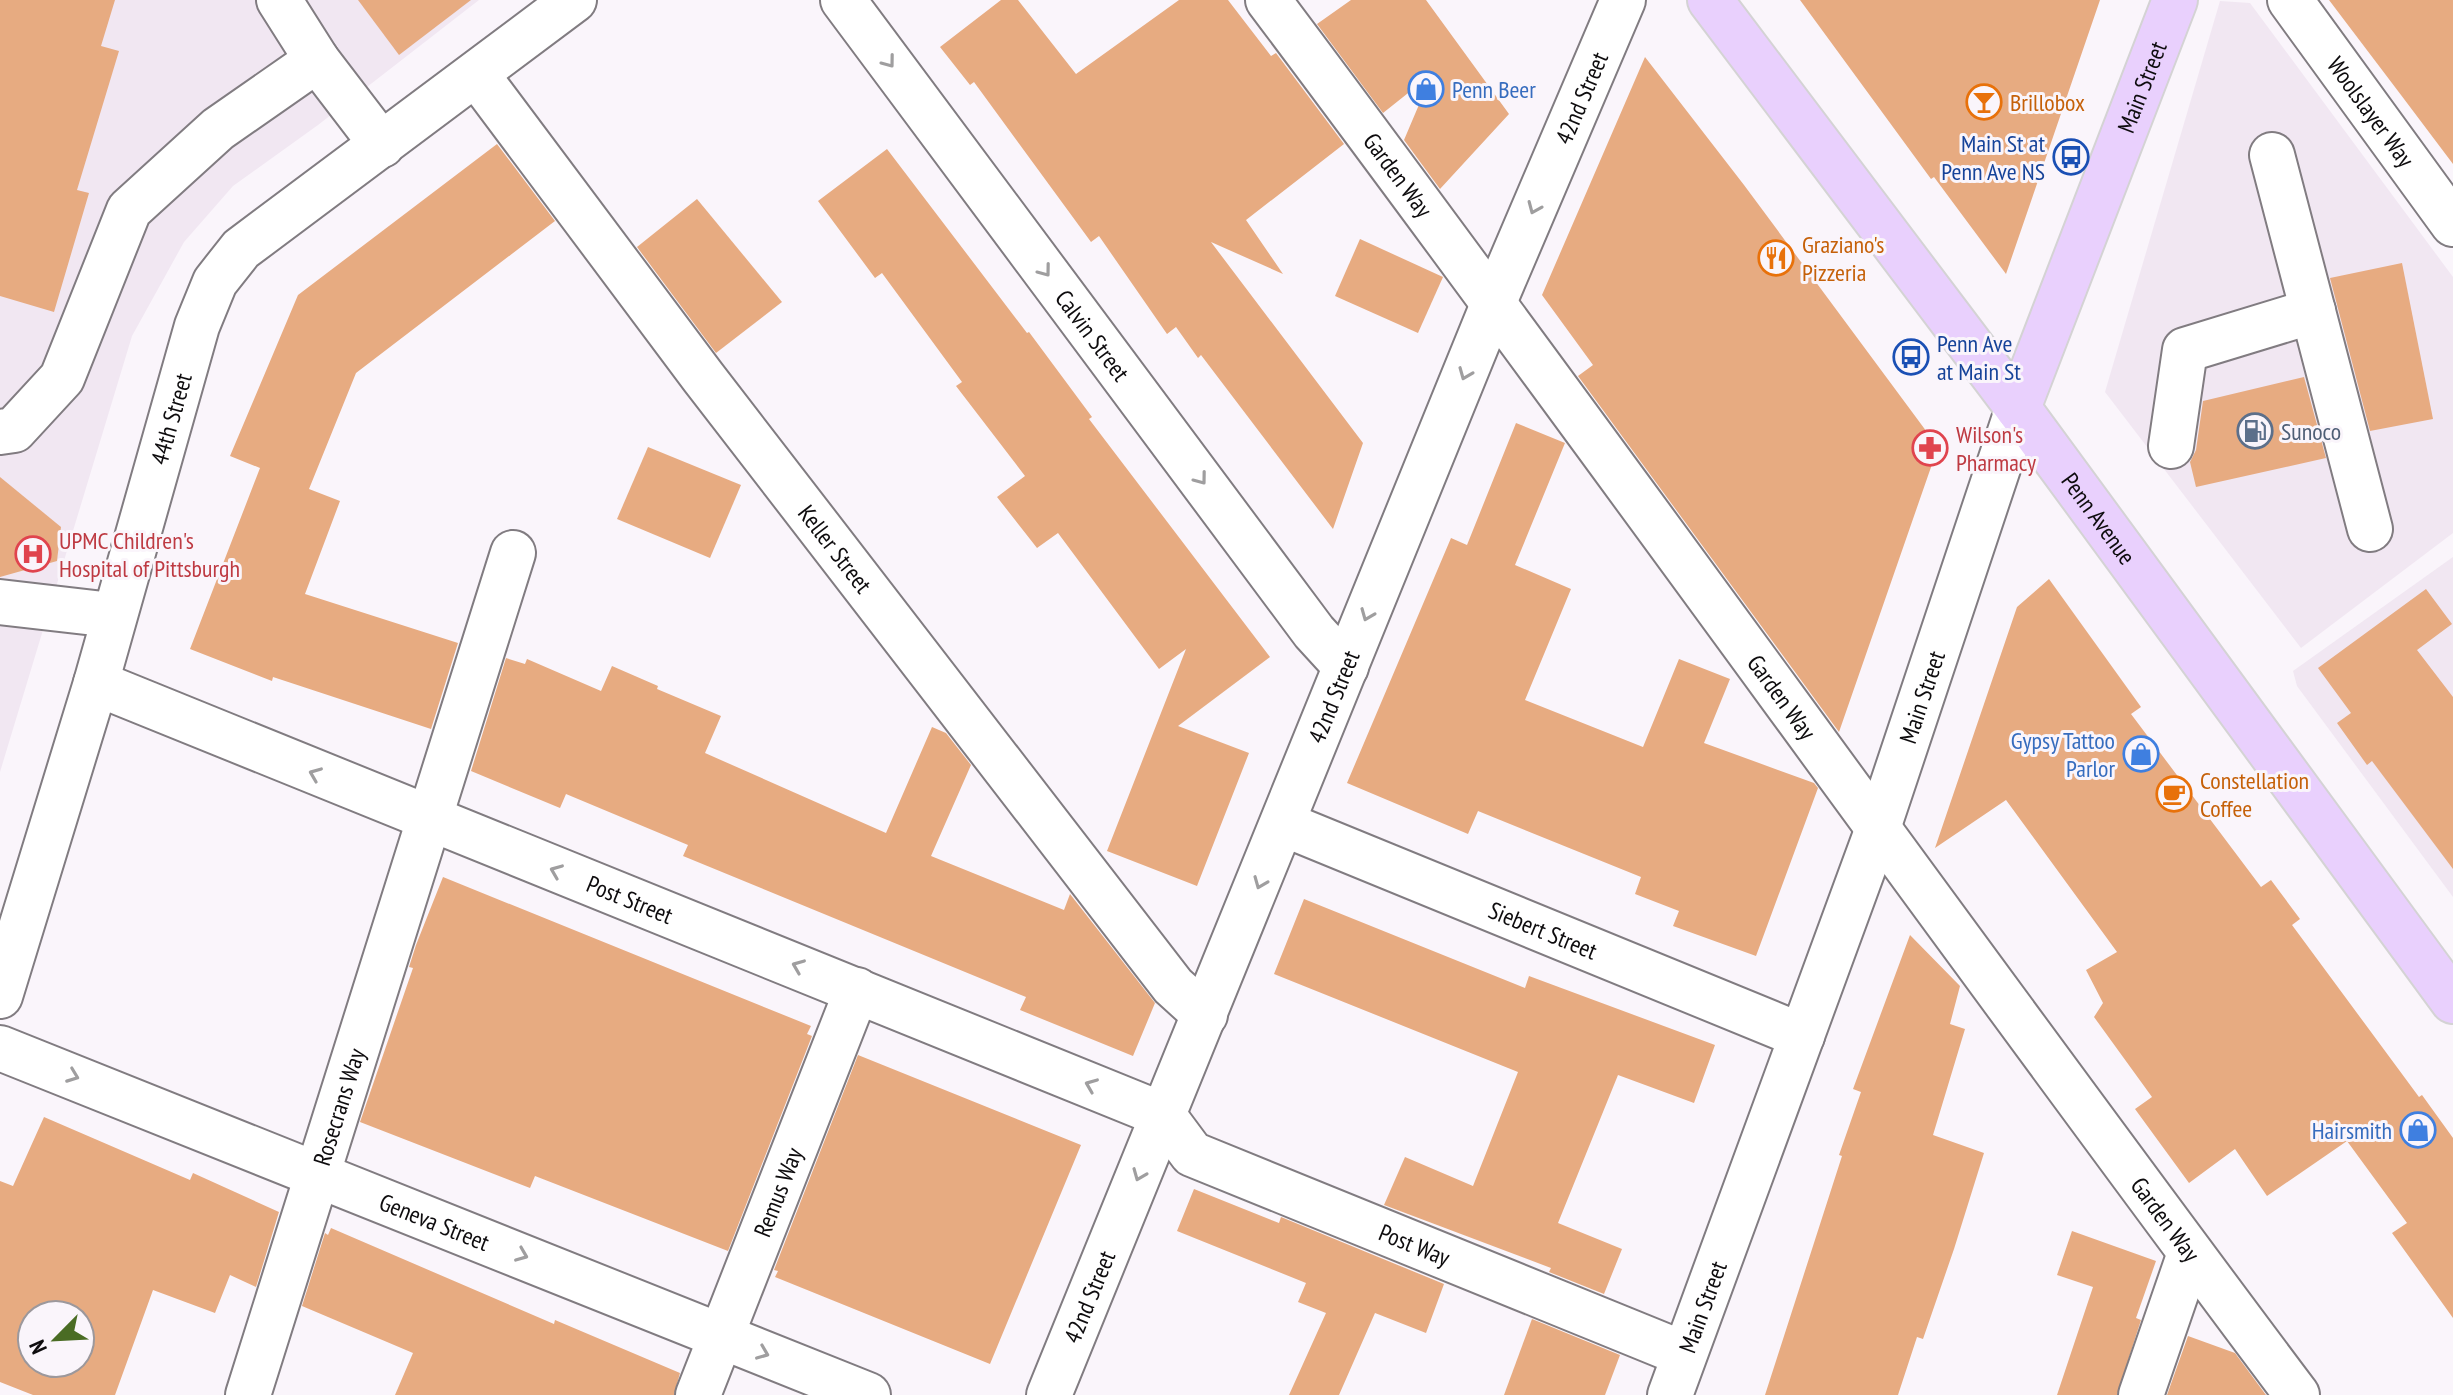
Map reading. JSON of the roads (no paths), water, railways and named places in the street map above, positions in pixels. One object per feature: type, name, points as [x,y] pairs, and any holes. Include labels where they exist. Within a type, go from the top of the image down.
[{"type":"main road","name":"Penn Avenue","points":[[1710,0],[2018,408],[2453,1001]]},
{"type":"main road","name":"Main Street","points":[[2018,408],[2170,4]]},
{"type":"street","points":[[279,0],[317,60],[382,145]]},
{"type":"street","name":"44th Street","points":[[0,996],[96,683],[112,615],[197,326],[215,282],[241,249],[574,0]]},
{"type":"street","name":"Calvin Street","points":[[843,0],[1314,632],[1346,667]]},
{"type":"street","name":"Garden Way","points":[[1268,0],[1494,302],[1877,831],[2297,1395]]},
{"type":"street","name":"42nd Street","points":[[1049,1395],[1494,302],[1623,0]]},
{"type":"street","name":"Woolslayer Way","points":[[2290,0],[2453,224]]},
{"type":"street","points":[[0,432],[14,430],[62,378],[129,210],[218,129],[317,60]]},
{"type":"street","name":"Keller Street","points":[[477,75],[684,352],[1173,986],[1205,1015]]},
{"type":"street","points":[[2272,155],[2370,529]]},
{"type":"street","points":[[2171,446],[2185,350],[2313,311]]},
{"type":"street","name":"Main Street","points":[[1670,1395],[1877,831],[2018,408]]},
{"type":"street","name":"Rosecrans Way","points":[[248,1395],[513,553]]},
{"type":"street","points":[[0,602],[112,615]]},
{"type":"street","name":"Post Street","points":[[96,683],[1163,1115]]},
{"type":"street","name":"Siebert Street","points":[[1284,824],[1802,1036]]},
{"type":"street","name":"Remus Way","points":[[698,1395],[857,990]]},
{"type":"street","name":"Geneva Street","points":[[0,1048],[318,1172],[868,1395]]},
{"type":"street","name":"Post Way","points":[[1163,1115],[1192,1154],[1684,1354]]},
{"type":"street","points":[[2141,1395],[2190,1253]]},
{"type":"place","name":"Penn Beer","points":[[1426,89]]},
{"type":"place","name":"Brillobox","points":[[1984,102]]},
{"type":"place","name":"Main St at Penn Ave NS","points":[[2071,157]]},
{"type":"place","name":"Graziano's Pizzeria","points":[[1776,258]]},
{"type":"place","name":"Penn Ave at Main St","points":[[1911,357]]},
{"type":"place","name":"Sunoco","points":[[2255,431]]},
{"type":"place","name":"Wilson's Pharmacy","points":[[1930,448]]},
{"type":"place","name":"UPMC Children's Hospital of Pittsburgh","points":[[33,554]]},
{"type":"place","name":"Gypsy Tattoo Parlor","points":[[2141,754]]},
{"type":"place","name":"Constellation Coffee","points":[[2174,794]]},
{"type":"place","name":"Hairsmith","points":[[2418,1130]]}]
